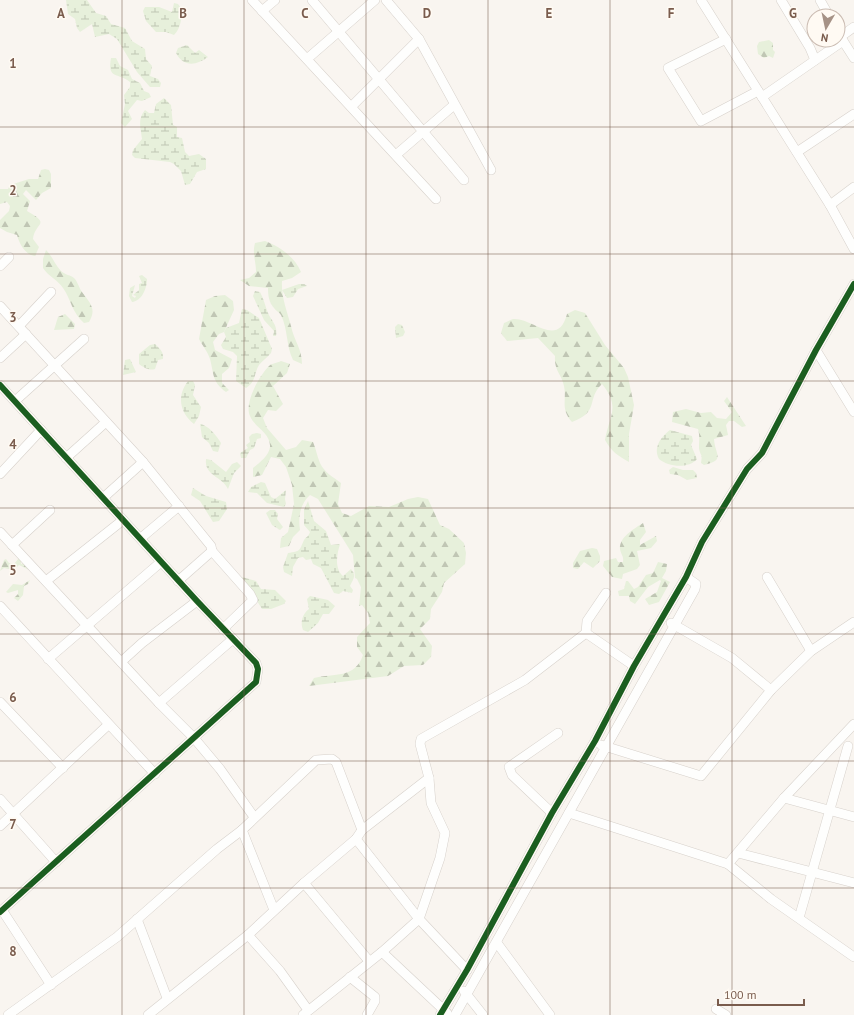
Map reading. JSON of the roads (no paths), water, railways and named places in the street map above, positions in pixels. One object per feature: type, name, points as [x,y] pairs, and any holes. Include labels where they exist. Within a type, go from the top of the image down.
[{"type":"street","points":[[252,0],[397,154],[436,198]]},
{"type":"street","points":[[262,11],[275,0]]},
{"type":"street","points":[[312,0],[464,180]]},
{"type":"street","points":[[307,59],[375,0]]},
{"type":"street","points":[[386,0],[419,39],[491,170]]},
{"type":"street","points":[[702,0],[830,205],[854,249]]},
{"type":"street","points":[[781,0],[810,48],[815,60]]},
{"type":"street","points":[[352,106],[419,39]]},
{"type":"street","points":[[726,39],[668,68],[701,121],[760,94],[815,60],[828,48]]},
{"type":"street","points":[[846,46],[854,58]]},
{"type":"street","points":[[397,154],[454,105]]},
{"type":"street","points":[[797,152],[854,114]]},
{"type":"street","points":[[830,205],[854,187]]},
{"type":"street","points":[[0,266],[9,257]]},
{"type":"street","points":[[382,952],[444,1013],[458,984],[552,813],[595,741],[634,666],[686,577],[702,542],[747,469],[762,453],[816,350],[854,284]]},
{"type":"street","points":[[19,326],[52,292]]},
{"type":"street","points":[[0,306],[143,462],[208,542],[212,551],[250,594],[253,600],[223,629]]},
{"type":"street","points":[[0,358],[26,334]]},
{"type":"street","points":[[15,401],[84,339]]},
{"type":"street","points":[[816,350],[854,412]]},
{"type":"street","points":[[1,387],[141,538],[197,602],[256,663],[258,669],[256,682],[1,911],[51,985]]},
{"type":"street","points":[[66,458],[106,422]]},
{"type":"street","points":[[0,474],[41,430]]},
{"type":"street","points":[[103,498],[143,462]]},
{"type":"street","points":[[141,538],[179,506]]},
{"type":"street","points":[[12,545],[50,510]]},
{"type":"street","points":[[46,581],[123,520]]},
{"type":"street","points":[[0,532],[88,624],[159,703],[194,738],[220,769],[254,817]]},
{"type":"street","points":[[178,581],[212,551]]},
{"type":"street","points":[[48,659],[162,562]]},
{"type":"street","points":[[455,1015],[497,943],[696,586],[686,577]]},
{"type":"street","points":[[767,577],[811,651]]},
{"type":"street","points":[[248,935],[280,971],[305,1012],[382,952],[419,919],[440,858],[445,833],[431,803],[429,778],[420,744],[421,739],[525,680],[586,633],[587,621],[606,593]]},
{"type":"street","points":[[122,662],[142,643],[197,602]]},
{"type":"street","points":[[670,604],[682,612]]},
{"type":"street","points":[[0,606],[108,725],[155,774]]},
{"type":"street","points":[[662,618],[732,658],[771,690]]},
{"type":"street","points":[[595,741],[605,748],[701,776],[771,690],[811,651],[854,622]]},
{"type":"street","points":[[586,633],[634,666]]},
{"type":"street","points":[[159,703],[233,639]]},
{"type":"street","points":[[0,702],[63,768]]},
{"type":"street","points":[[728,864],[784,798],[854,724]]},
{"type":"street","points":[[0,826],[108,725]]},
{"type":"street","points":[[552,813],[512,774],[509,767],[558,733]]},
{"type":"street","points":[[799,918],[829,810],[851,747],[835,743]]},
{"type":"street","points":[[8,1015],[117,937],[217,848],[242,830],[316,760],[324,758],[332,759],[336,762],[362,830]]},
{"type":"street","points":[[148,1015],[167,998],[248,935],[304,883],[356,839],[362,830],[429,778]]},
{"type":"street","points":[[573,778],[584,785]]},
{"type":"street","points":[[784,798],[854,817]]},
{"type":"street","points":[[0,799],[56,862]]},
{"type":"street","points":[[569,813],[728,864],[799,918],[854,957]]},
{"type":"street","points":[[242,830],[274,910]]},
{"type":"street","points":[[356,839],[419,919],[467,970]]},
{"type":"street","points":[[738,852],[854,883]]},
{"type":"street","points":[[304,883],[369,961]]},
{"type":"street","points":[[137,919],[167,998]]},
{"type":"street","points":[[497,943],[550,1015]]},
{"type":"street","points":[[350,977],[375,997],[375,1001],[367,1015]]},
{"type":"street","points":[[458,984],[483,1015]]}]
